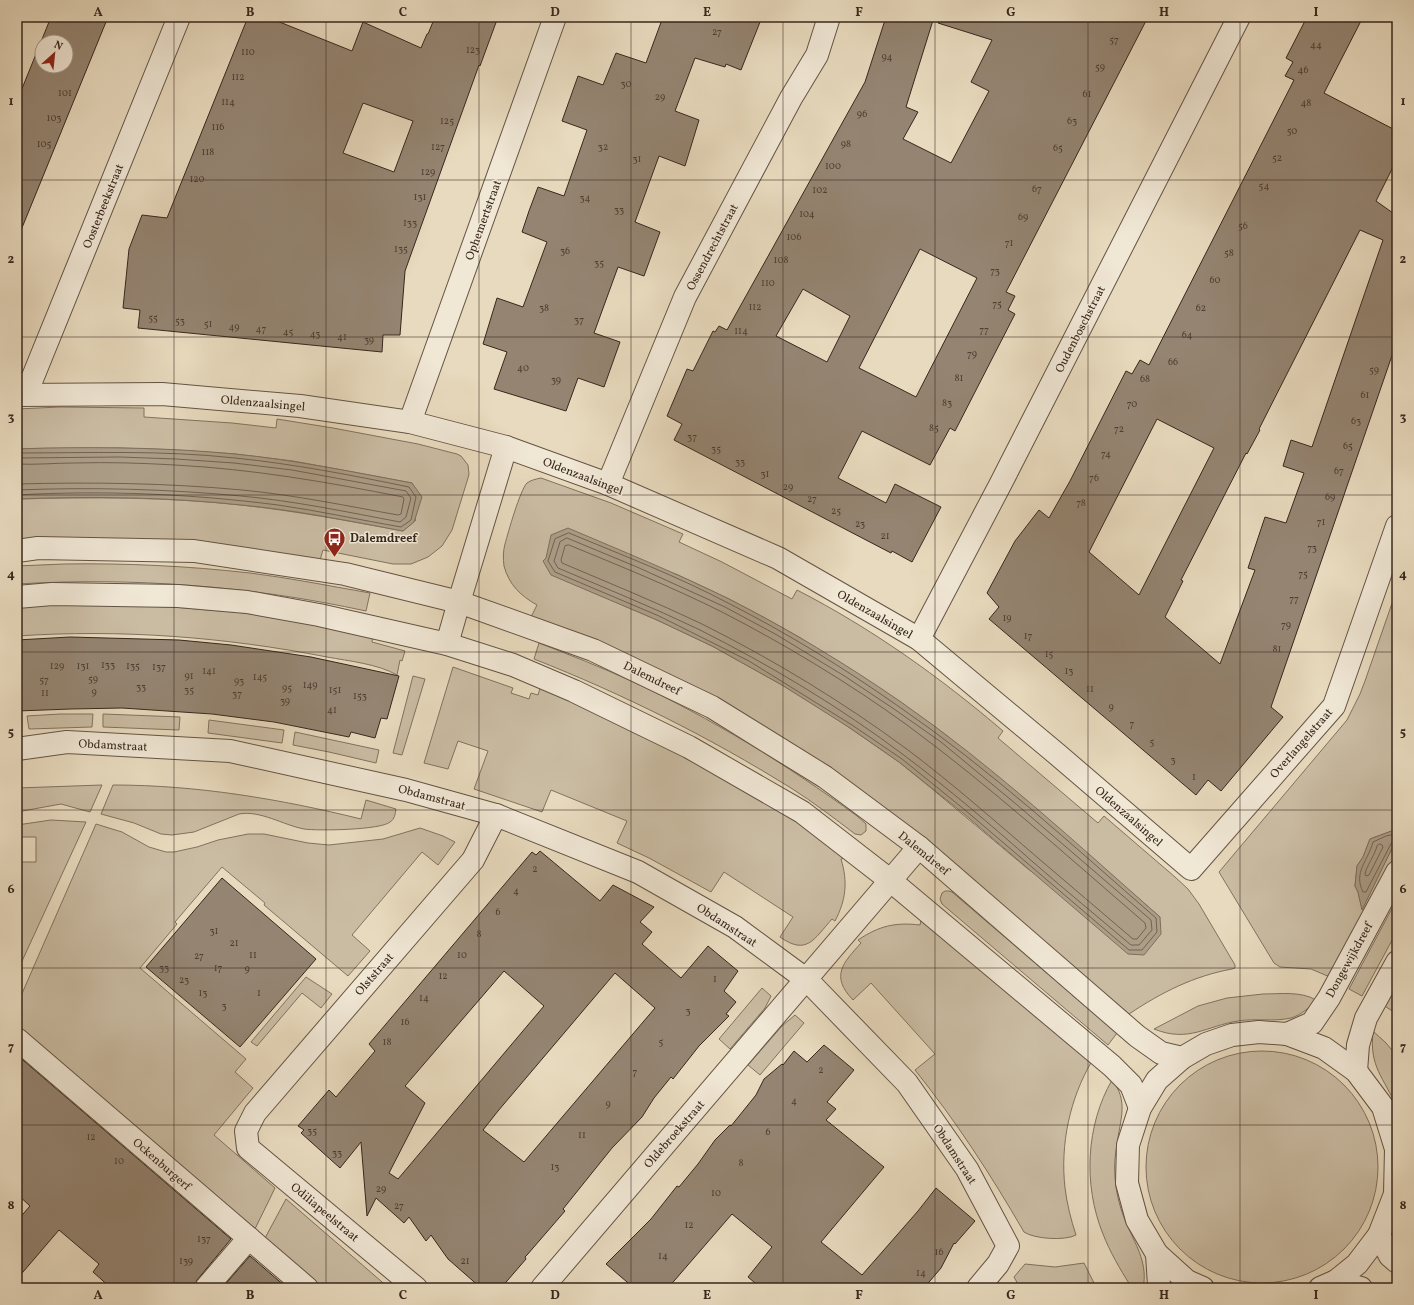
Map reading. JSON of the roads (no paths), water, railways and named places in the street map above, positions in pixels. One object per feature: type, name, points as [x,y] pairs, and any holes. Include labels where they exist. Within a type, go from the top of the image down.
[{"type":"street","name":"Oosterbeekstraat","points":[[22,395],[179,17]]},
{"type":"street","name":"Ophemertstraat","points":[[410,422],[555,17]]},
{"type":"street","name":"Ossendrechtstraat","points":[[608,484],[685,297],[791,98],[817,55],[829,17]]},
{"type":"street","name":"Oudenboschstraat","points":[[919,640],[1239,17]]},
{"type":"street","name":"Oldenzaalsingel","points":[[22,395],[162,394],[300,406],[410,422],[506,447],[608,484],[778,558],[919,640],[1058,755],[1191,870]]},
{"type":"street","points":[[447,644],[506,447]]},
{"type":"street","name":"Overlangelstraat","points":[[1191,870],[1334,706],[1397,526]]},
{"type":"street","name":"Dalemdreef","points":[[17,551],[38,548],[194,551],[345,574],[459,602],[593,650],[712,707],[825,778],[919,847],[1138,1036],[1161,1053],[1182,1058]]},
{"type":"street","points":[[17,597],[52,594],[170,596],[247,602],[319,615],[447,644],[513,665],[574,691],[690,747],[802,812],[891,881],[1112,1066],[1131,1085],[1140,1108]]},
{"type":"street","name":"Obdamstraat","points":[[17,749],[67,742],[230,751],[406,790],[496,815],[638,872],[734,927],[807,980],[907,1084],[967,1169],[1008,1246],[998,1264],[978,1288]]},
{"type":"street","name":"Olststraat","points":[[246,1131],[255,1113],[473,860],[496,815]]},
{"type":"street","points":[[807,980],[919,847]]},
{"type":"street","name":"Dongewijkdreef","points":[[1287,1034],[1312,1023],[1329,998],[1397,872]]},
{"type":"street","points":[[1356,1071],[1358,1045],[1366,1018],[1397,962]]},
{"type":"street","name":"Oldebroekstraat","points":[[542,1288],[807,980]]},
{"type":"street","points":[[1202,1288],[1187,1281],[1157,1254],[1137,1220],[1127,1183],[1128,1145],[1140,1108],[1158,1080],[1182,1058],[1206,1044],[1232,1035],[1259,1032],[1287,1034],[1324,1048],[1356,1071],[1383,1107],[1396,1149],[1395,1194],[1379,1235],[1357,1264],[1328,1284]]},
{"type":"street","name":"Ockenburgerf","points":[[17,1040],[307,1288]]},
{"type":"street","name":"Odiliapeelstraat","points":[[246,1131],[248,1148],[416,1288]]},
{"type":"street","points":[[1379,1235],[1390,1256],[1397,1262]]},
{"type":"street","points":[[206,1288],[249,1238]]},
{"type":"street","points":[[1157,1254],[1158,1288]]},
{"type":"street","points":[[1328,1284],[1361,1288]]},
{"type":"water","points":[[17,449],[164,449],[235,454],[324,467],[412,483],[422,497],[414,522],[403,531],[302,513],[213,502],[129,498],[17,499]]},
{"type":"water","points":[[568,528],[649,562],[751,610],[859,674],[901,702],[968,752],[1034,806],[1160,917],[1161,934],[1144,955],[1128,954],[963,813],[899,762],[850,728],[782,685],[712,646],[657,620],[551,575],[543,561],[546,558],[551,535]]},
{"type":"water","points":[[1397,829],[1397,838],[1362,910],[1355,886],[1357,866],[1363,857],[1370,839]]},
{"type":"place","name":"Dalemdreef","points":[[334,558]]}]
